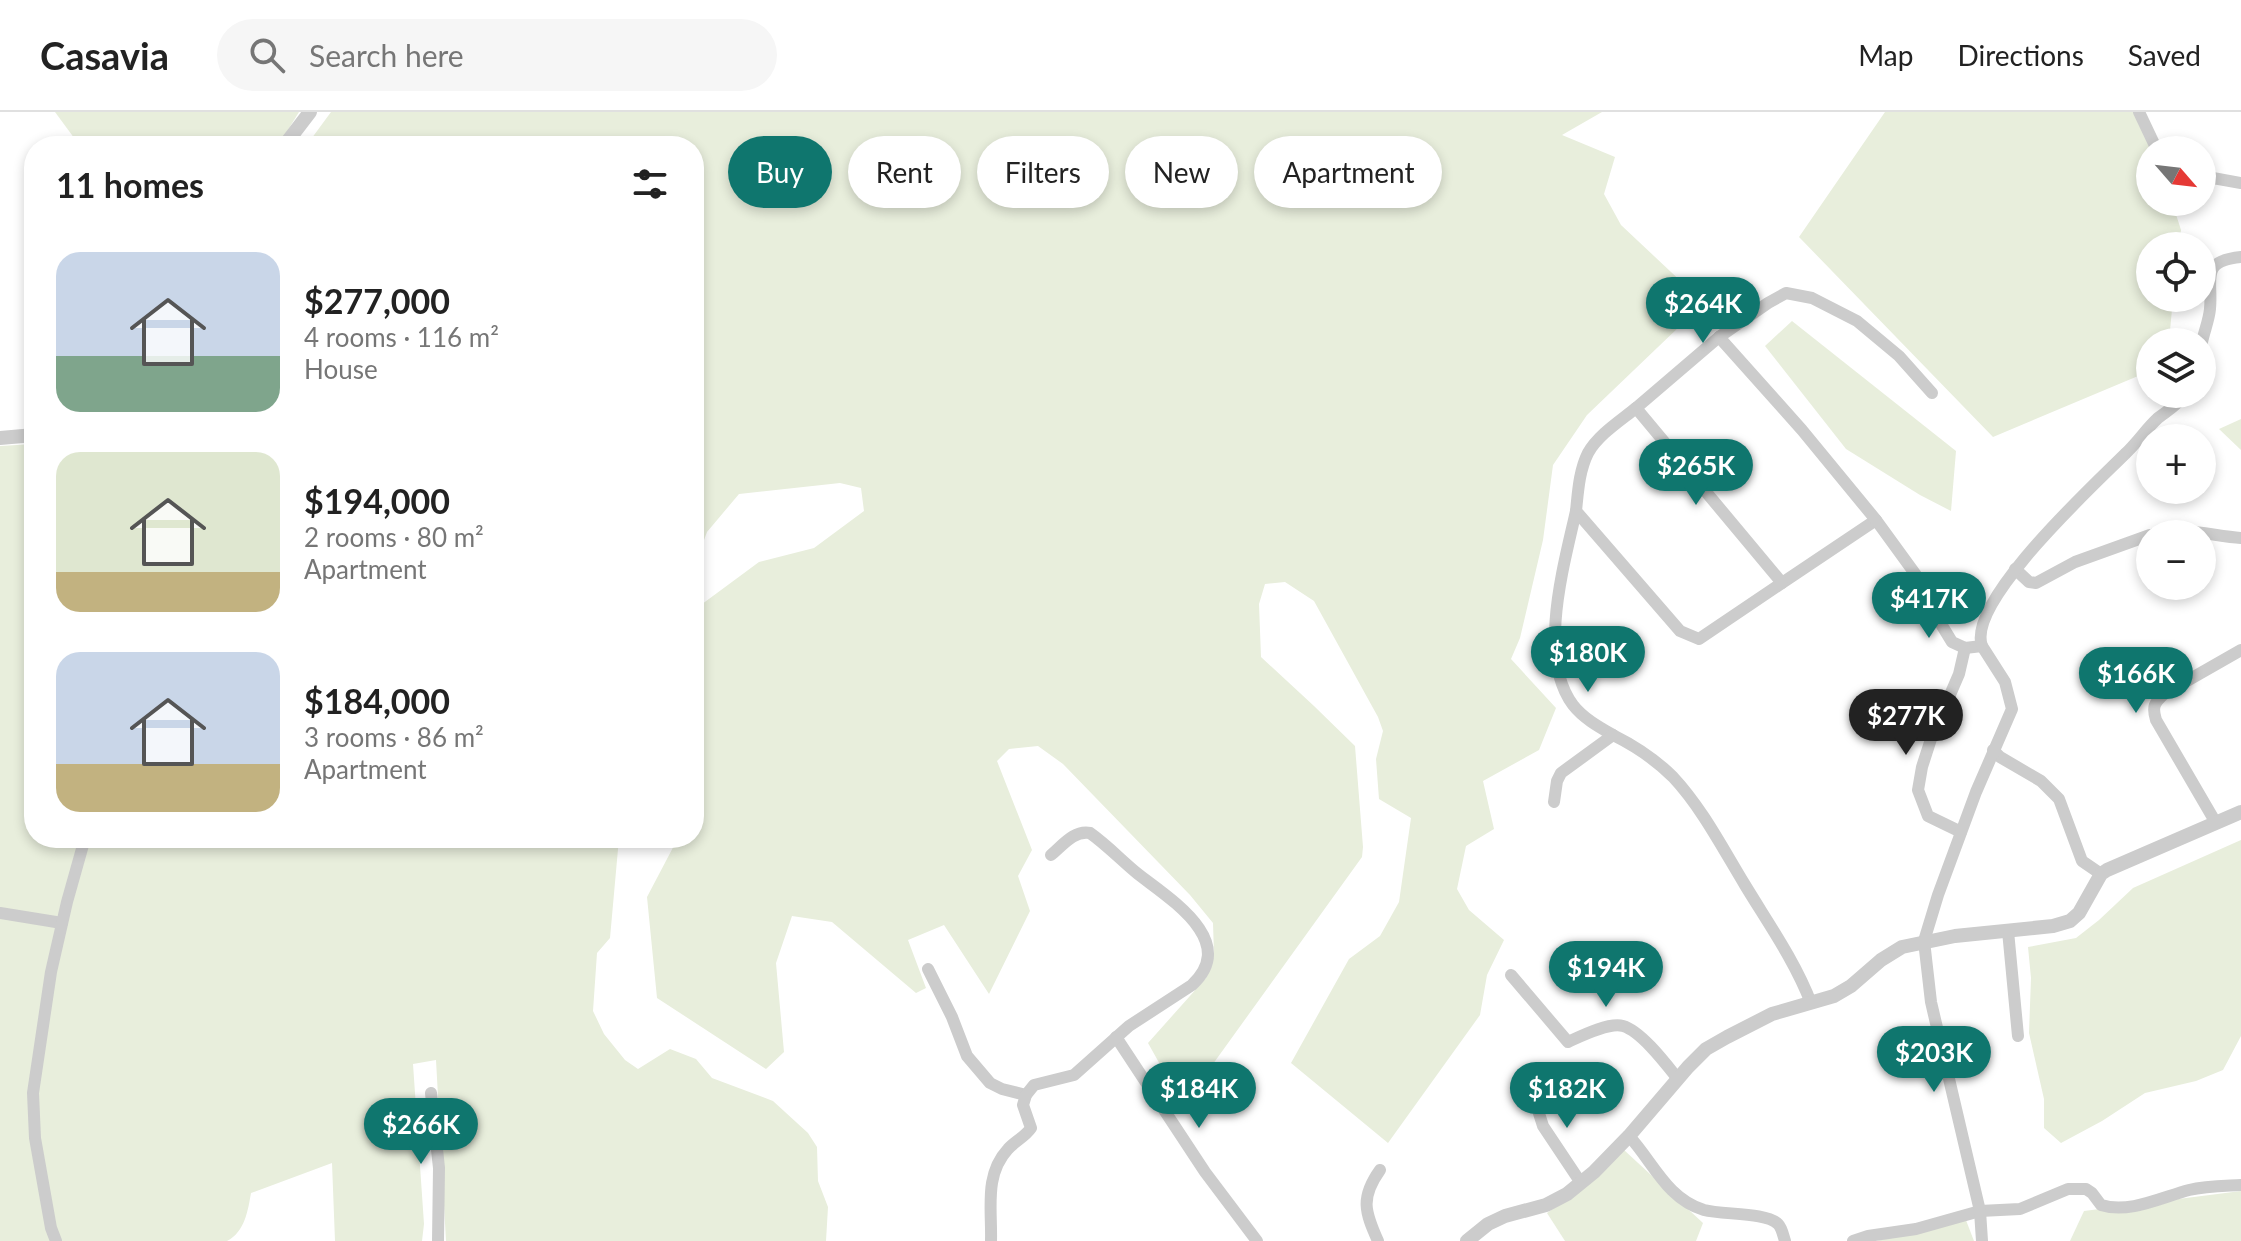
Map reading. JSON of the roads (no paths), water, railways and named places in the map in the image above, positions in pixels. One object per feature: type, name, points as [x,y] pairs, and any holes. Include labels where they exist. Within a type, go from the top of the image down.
[{"type":"street","points":[[292,136],[310,112]]},
{"type":"street","points":[[2139,112],[2150,136]]},
{"type":"street","points":[[2216,179],[2241,183]]},
{"type":"street","points":[[2205,328],[2210,309],[2209,278],[2213,267],[2223,260],[2241,257]]},
{"type":"street","points":[[1811,1003],[1795,967],[1725,852],[1673,778],[1635,747],[1585,716],[1572,704],[1559,674],[1556,658],[1555,607],[1576,511],[1578,482],[1589,452],[1608,431],[1719,337],[1786,293],[1812,298],[1857,321],[1899,356],[1932,393]]},
{"type":"street","points":[[1719,337],[1802,430],[1876,520],[1916,575],[1952,642],[1965,648],[1982,646]]},
{"type":"street","points":[[1636,408],[1782,583]]},
{"type":"street","points":[[1982,1241],[1980,1211],[1931,1002],[1924,941],[1961,832],[2012,709],[2005,682],[1980,640],[1986,616],[2015,569],[2069,508],[2157,419],[2172,408]]},
{"type":"street","points":[[0,438],[24,436]]},
{"type":"street","points":[[1576,511],[1680,631],[1699,639],[1876,520]]},
{"type":"street","points":[[2216,535],[2241,538]]},
{"type":"street","points":[[2015,569],[2029,582],[2036,583],[2075,562],[2136,541]]},
{"type":"street","points":[[1961,832],[1928,816],[1918,790],[1931,739],[1959,674],[1965,648]]},
{"type":"street","points":[[2216,823],[2163,733],[2153,709],[2164,694],[2241,650]]},
{"type":"street","points":[[1554,802],[1561,773],[1613,735]]},
{"type":"street","points":[[1993,750],[2041,781],[2059,799],[2082,861],[2101,874]]},
{"type":"street","points":[[1468,1241],[1488,1224],[1553,1202],[1581,1183],[1629,1136],[1706,1049],[1727,1037],[1772,1014],[1834,996],[1902,947],[1924,941],[2053,926],[2070,921],[2079,913],[2101,874],[2241,812]]},
{"type":"street","points":[[991,1241],[990,1198],[994,1171],[1008,1149],[1031,1128],[1023,1105],[1026,1095],[1034,1085],[1074,1075],[1150,1011],[1192,985],[1202,976],[1208,954],[1206,939],[1185,912],[1090,833],[1082,831],[1051,855]]},
{"type":"street","points":[[56,1241],[35,1138],[33,1093],[51,972],[82,848]]},
{"type":"street","points":[[0,913],[62,923]]},
{"type":"street","points":[[2008,931],[2018,1036]]},
{"type":"street","points":[[928,969],[967,1056],[990,1083],[1026,1095]]},
{"type":"street","points":[[1511,975],[1568,1042],[1614,1025],[1625,1026],[1645,1041],[1678,1079]]},
{"type":"street","points":[[1116,1037],[1205,1172],[1257,1241]]},
{"type":"street","points":[[1531,1088],[1543,1126],[1581,1183]]},
{"type":"street","points":[[431,1093],[439,1168],[438,1241]]},
{"type":"street","points":[[1629,1136],[1679,1198],[1701,1209],[1725,1215],[1768,1218],[1781,1226],[1785,1241]]},
{"type":"street","points":[[1378,1241],[1367,1217],[1366,1204],[1367,1192],[1380,1170]]},
{"type":"street","points":[[1853,1241],[1916,1229],[1980,1211],[2020,1209],[2068,1189],[2086,1189],[2101,1205],[2113,1208],[2192,1190],[2241,1185]]}]
